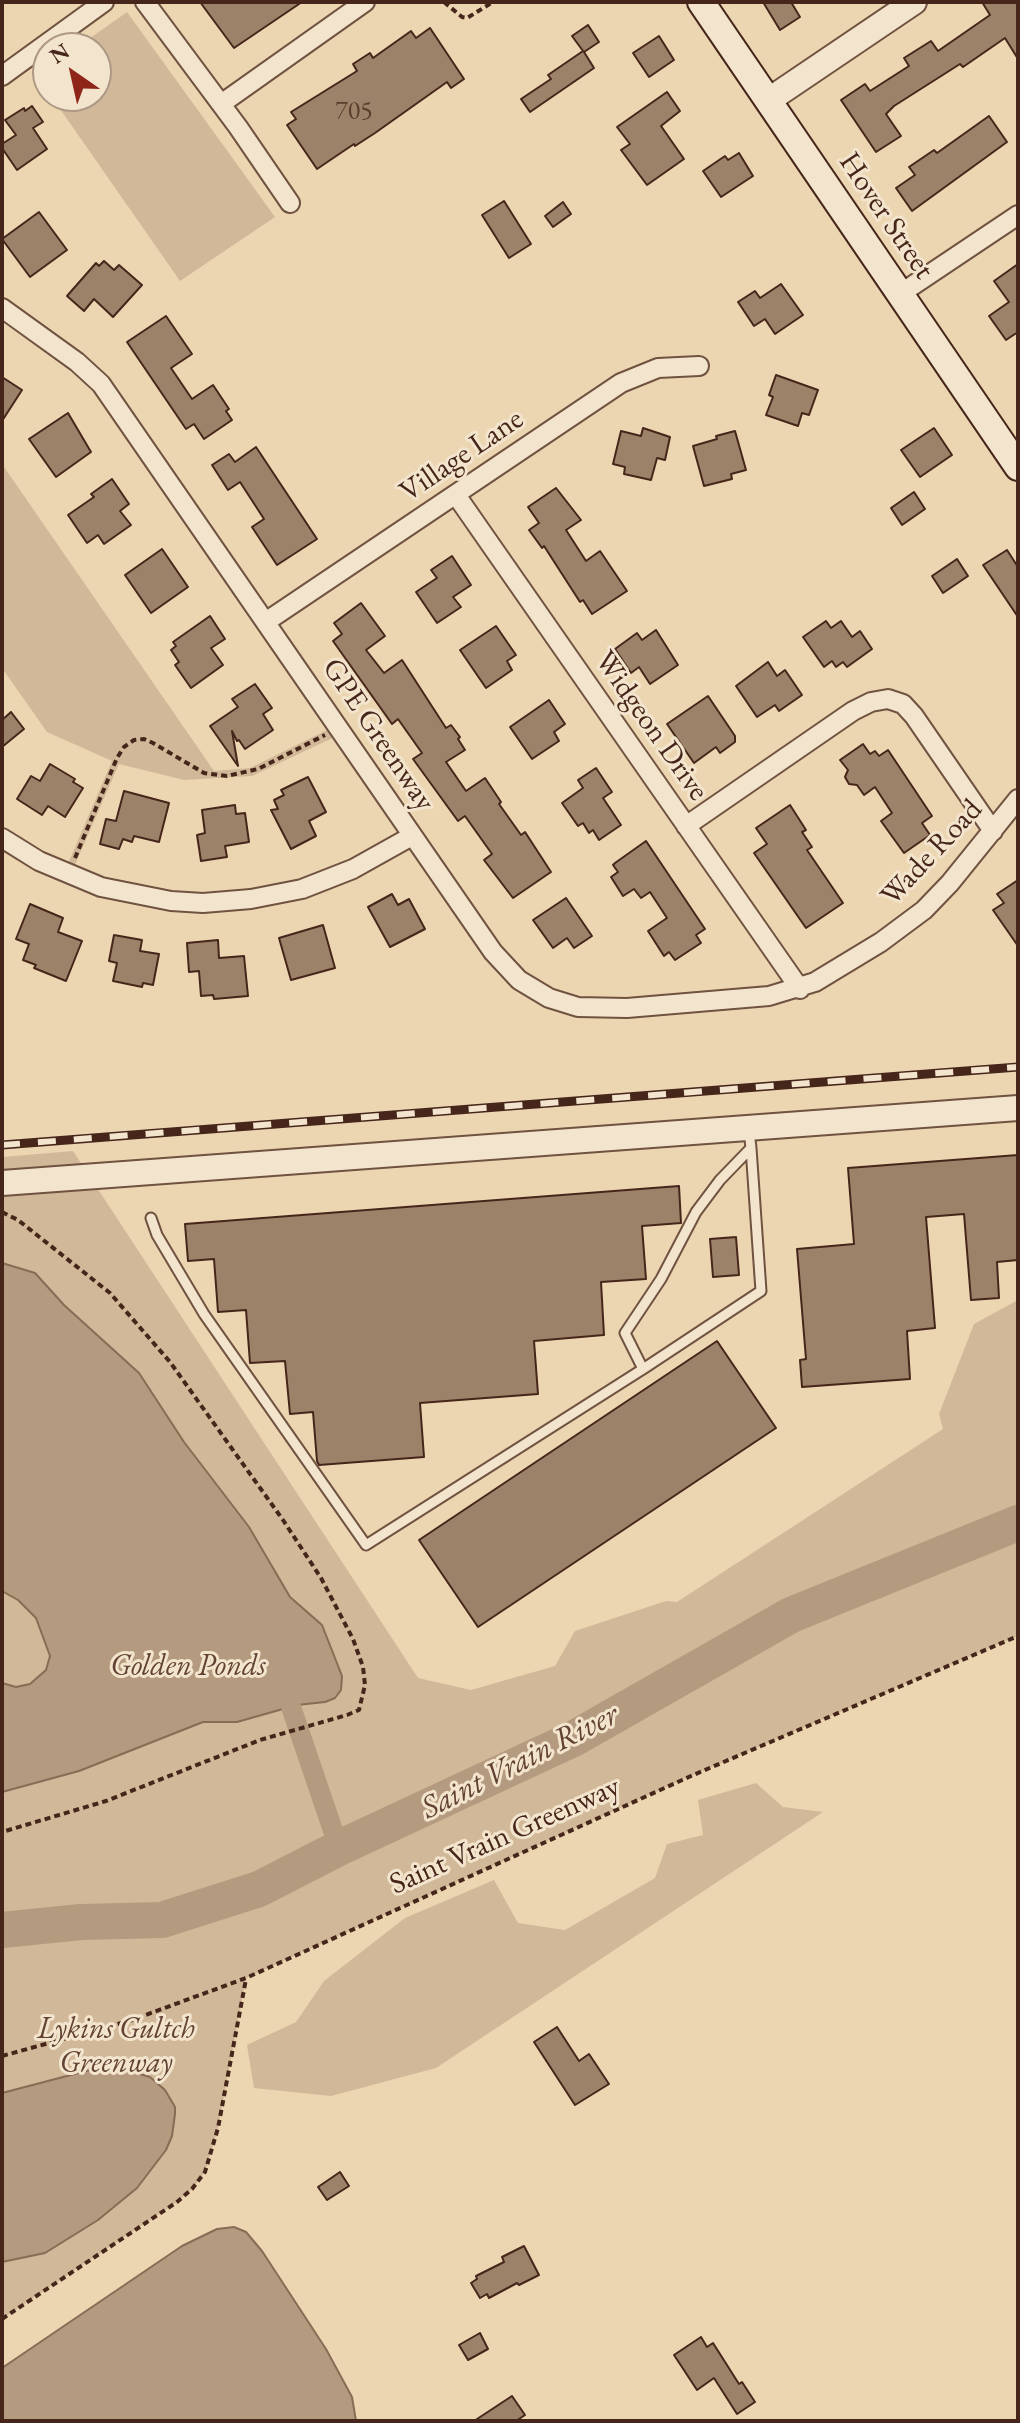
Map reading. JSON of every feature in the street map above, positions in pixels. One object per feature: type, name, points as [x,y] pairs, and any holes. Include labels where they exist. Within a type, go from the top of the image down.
[{"type":"main road","name":"Hover Street","points":[[701,2],[1018,467]]},
{"type":"street","points":[[4,74],[104,2]]},
{"type":"street","points":[[145,2],[290,203]]},
{"type":"street","points":[[221,104],[365,2]]},
{"type":"street","points":[[769,100],[914,2]]},
{"type":"street","points":[[900,294],[1018,215]]},
{"type":"street","name":"GPE Greenway","points":[[2,308],[77,362],[101,384],[503,965],[525,984],[549,998],[578,1007],[627,1008],[739,999],[800,989]]},
{"type":"street","name":"Village Lane","points":[[267,621],[621,383],[658,368],[699,366]]},
{"type":"street","name":"Widgeon Drive","points":[[456,495],[800,989]]},
{"type":"street","points":[[686,826],[853,711],[871,702],[888,699],[903,704],[914,716],[993,831]]},
{"type":"street","name":"Wade Road","points":[[800,989],[872,948],[917,916],[943,890],[1018,799]]},
{"type":"street","points":[[2,838],[68,875],[120,892],[203,903],[251,899],[320,883],[381,855],[412,836]]},
{"type":"street","points":[[2,1183],[750,1138],[1018,1108]]},
{"type":"lane","points":[[151,1218],[157,1235],[204,1314],[366,1545],[761,1291],[750,1138]]},
{"type":"lane","points":[[643,1369],[625,1333],[661,1279],[696,1212],[750,1138]]},
{"type":"path","points":[[444,2],[467,18],[493,2]]},
{"type":"path","points":[[68,875],[117,758],[131,741],[147,740],[204,773],[227,776],[250,772],[339,728]]},
{"type":"path","points":[[2,1212],[18,1220],[110,1293],[170,1362],[283,1520],[337,1605],[363,1667],[363,1701],[359,1710],[334,1720],[288,1731],[135,1791],[2,1832]]},
{"type":"path","name":"Saint Vrain Greenway","points":[[2,2056],[132,2020],[246,1978],[691,1776],[1018,1636]]},
{"type":"path","points":[[2,2319],[177,2202],[205,2172],[218,2128],[246,1978]]},
{"type":"green space","points":[[127,12],[275,217],[180,281],[62,112],[112,112],[112,32],[99,32]]},
{"type":"green space","points":[[2,464],[214,771],[250,768],[337,725],[343,733],[252,776],[184,780],[119,764],[70,876],[64,873],[112,761],[47,732],[2,668]]},
{"type":"green space","points":[[73,1151],[418,1678],[471,1690],[555,1666],[575,1631],[666,1601],[677,1602],[943,1429],[939,1414],[974,1324],[1018,1300],[1018,1636],[691,1776],[246,1978],[218,2128],[205,2172],[177,2202],[2,2319],[2,1157]]},
{"type":"green space","points":[[756,1783],[783,1807],[823,1812],[436,2068],[331,2096],[254,2088],[247,2045],[296,2022],[324,1981],[405,1918],[494,1880],[518,1923],[565,1930],[655,1878],[667,1844],[703,1835],[698,1800]]},
{"type":"shaded area","points":[[2,1263],[35,1273],[64,1305],[139,1373],[184,1442],[249,1527],[290,1597],[322,1625],[342,1676],[341,1690],[335,1698],[237,1722],[203,1722],[79,1771],[2,1792],[2,1683],[16,1687],[30,1684],[46,1670],[50,1656],[36,1618],[18,1600],[2,1591]]},
{"type":"shaded area","points":[[109,2065],[150,2077],[165,2090],[175,2107],[172,2136],[166,2150],[137,2188],[98,2220],[45,2253],[2,2262],[2,2093]]},
{"type":"shaded area","points":[[234,2227],[246,2232],[262,2251],[326,2349],[352,2397],[356,2421],[2,2421],[2,2368],[182,2246],[217,2229]]},
{"type":"building","points":[[200,2],[302,2],[234,48]]},
{"type":"building","points":[[763,2],[791,2],[800,17],[780,30]]},
{"type":"building","points":[[982,2],[1018,2],[1018,59],[1005,38],[963,67],[960,64],[894,106],[886,114],[901,136],[876,152],[841,100],[865,84],[870,91],[909,66],[904,58],[931,41],[938,51],[990,15]]},
{"type":"building","points":[[588,25],[599,42],[584,52],[594,68],[530,112],[521,99],[551,79],[548,75],[583,51],[572,36]]},
{"type":"building","points":[[430,28],[464,79],[451,88],[447,82],[317,169],[287,125],[296,119],[291,112],[357,71],[353,64],[370,53],[373,58],[411,31],[416,38]]},
{"type":"building","points":[[659,36],[674,60],[649,77],[633,53]]},
{"type":"building","points":[[667,92],[680,111],[661,126],[684,159],[647,185],[621,150],[630,144],[617,127]]},
{"type":"building","points":[[32,106],[32,112],[36,112],[43,122],[33,128],[47,149],[17,170],[2,148],[2,144],[16,135],[5,120],[24,108],[25,111]]},
{"type":"building","points":[[989,116],[1007,142],[912,211],[896,188],[915,175],[909,167],[934,150],[937,153]]},
{"type":"building","points":[[739,153],[753,176],[721,197],[703,171],[725,156],[728,160]]},
{"type":"building","points":[[504,201],[531,244],[509,258],[482,215]]},
{"type":"building","points":[[563,202],[571,214],[553,227],[545,216]]},
{"type":"building","points":[[39,212],[67,250],[30,277],[2,239]]},
{"type":"building","points":[[104,261],[114,270],[119,265],[142,285],[113,317],[94,299],[84,311],[67,296],[96,263],[99,266]]},
{"type":"building","points":[[1018,264],[1018,332],[1006,340],[989,316],[1009,302],[994,281]]},
{"type":"building","points":[[781,284],[803,315],[775,334],[765,319],[754,326],[738,302],[755,291],[760,298]]},
{"type":"building","points":[[166,316],[192,354],[171,368],[192,399],[213,385],[229,409],[226,411],[232,420],[204,439],[194,424],[186,429],[127,342]]},
{"type":"building","points":[[776,375],[818,390],[809,415],[802,413],[798,426],[766,415],[773,397],[769,395]]},
{"type":"building","points":[[2,377],[22,390],[2,421]]},
{"type":"building","points":[[68,413],[91,452],[56,477],[29,439]]},
{"type":"building","points":[[643,428],[670,437],[665,460],[657,458],[651,480],[624,474],[625,467],[613,464],[621,431],[641,436]]},
{"type":"building","points":[[934,428],[952,455],[920,477],[901,450]]},
{"type":"building","points":[[735,431],[746,470],[731,474],[732,479],[704,486],[693,446]]},
{"type":"building","points":[[256,447],[317,539],[277,565],[252,527],[264,519],[240,482],[228,490],[212,465],[229,454],[235,462]]},
{"type":"building","points":[[112,479],[129,504],[120,511],[131,525],[104,544],[98,535],[87,543],[68,515],[94,497],[91,494]]},
{"type":"building","points":[[556,488],[581,520],[566,530],[586,561],[600,551],[627,591],[592,614],[529,530],[539,523],[528,507]]},
{"type":"building","points":[[914,492],[925,509],[902,525],[891,508]]},
{"type":"building","points":[[162,549],[188,587],[151,613],[125,575]]},
{"type":"building","points":[[1007,550],[1018,567],[1018,617],[983,565]]},
{"type":"building","points":[[452,556],[471,585],[453,597],[461,607],[437,623],[416,592],[437,578],[431,570]]},
{"type":"building","points":[[957,559],[968,576],[943,593],[932,576]]},
{"type":"building","points":[[361,603],[385,636],[366,650],[384,673],[402,660],[446,728],[451,725],[460,737],[458,739],[465,750],[446,762],[466,791],[485,778],[501,802],[499,804],[521,835],[525,832],[551,872],[513,898],[484,860],[492,854],[465,816],[458,821],[413,759],[422,753],[398,719],[392,724],[333,641],[342,634],[334,623]]},
{"type":"building","points":[[210,616],[225,639],[211,648],[223,665],[191,688],[175,665],[179,662],[171,650],[176,646],[173,642]]},
{"type":"building","points":[[826,621],[831,628],[841,621],[852,637],[860,631],[872,649],[847,667],[843,662],[836,667],[832,661],[824,667],[803,637]]},
{"type":"building","points":[[496,626],[516,655],[507,661],[512,670],[486,688],[460,650]]},
{"type":"building","points":[[656,630],[678,665],[650,684],[639,667],[631,673],[615,649],[637,633],[642,640]]},
{"type":"building","points":[[768,662],[777,676],[785,670],[802,695],[779,711],[775,705],[757,717],[736,686]]},
{"type":"building","points":[[255,684],[272,708],[263,714],[273,730],[245,749],[232,731],[238,766],[210,726],[238,707],[232,699]]},
{"type":"building","points":[[708,696],[735,736],[735,742],[720,753],[716,747],[694,763],[667,724]]},
{"type":"building","points":[[549,700],[565,724],[554,732],[559,741],[532,759],[510,727]]},
{"type":"building","points":[[11,712],[24,729],[2,747],[2,720]]},
{"type":"building","points":[[863,744],[870,754],[875,751],[879,756],[888,750],[932,816],[922,823],[930,835],[904,853],[881,821],[892,813],[875,787],[864,795],[857,785],[849,784],[845,777],[848,770],[840,760]]},
{"type":"building","points":[[50,764],[75,779],[73,782],[83,788],[65,817],[48,806],[42,815],[17,799],[31,776],[40,781]]},
{"type":"building","points":[[596,768],[612,792],[603,798],[621,825],[599,840],[593,830],[589,833],[583,823],[578,826],[562,803],[583,788],[578,780]]},
{"type":"building","points":[[308,777],[326,812],[309,821],[316,836],[291,849],[271,810],[278,809],[274,800],[284,795],[281,790]]},
{"type":"building","points":[[124,791],[169,803],[159,842],[134,836],[132,842],[123,839],[119,849],[100,844],[106,819],[116,821]]},
{"type":"building","points":[[235,805],[236,814],[245,813],[249,842],[225,846],[227,857],[201,861],[197,835],[205,833],[202,810]]},
{"type":"building","points":[[790,805],[806,830],[802,832],[812,847],[807,850],[843,903],[806,928],[754,853],[767,844],[756,828]]},
{"type":"building","points":[[646,841],[705,929],[696,935],[701,943],[675,960],[669,952],[664,956],[648,931],[667,918],[650,892],[641,898],[634,889],[623,896],[611,877],[618,872],[613,865]]},
{"type":"building","points":[[1018,880],[1018,946],[993,910],[1004,903],[997,894]]},
{"type":"building","points":[[392,894],[398,905],[409,899],[425,929],[390,947],[368,907]]},
{"type":"building","points":[[566,898],[592,936],[574,948],[567,938],[553,948],[533,920]]},
{"type":"building","points":[[30,904],[63,918],[58,932],[82,941],[66,981],[23,960],[29,944],[16,939]]},
{"type":"building","points":[[323,925],[335,968],[291,980],[279,938]]},
{"type":"building","points":[[114,935],[142,940],[140,951],[159,954],[153,985],[143,983],[142,987],[113,981],[117,963],[109,961]]},
{"type":"building","points":[[218,940],[219,958],[244,956],[248,996],[214,999],[213,995],[201,996],[199,971],[189,972],[187,943]]},
{"type":"building","points":[[1018,1155],[1018,1260],[997,1262],[999,1298],[971,1300],[964,1214],[926,1217],[935,1328],[907,1331],[910,1379],[802,1387],[800,1360],[806,1359],[797,1249],[854,1244],[848,1168]]},
{"type":"building","points":[[679,1186],[681,1223],[642,1226],[646,1279],[601,1282],[604,1335],[534,1341],[538,1394],[420,1403],[424,1457],[319,1465],[313,1412],[290,1414],[285,1361],[250,1363],[246,1310],[218,1312],[214,1259],[188,1261],[185,1224]]},
{"type":"building","points":[[736,1237],[739,1275],[713,1277],[710,1239]]},
{"type":"building","points":[[717,1341],[776,1428],[478,1627],[419,1540]]},
{"type":"building","points":[[557,2027],[579,2061],[589,2054],[609,2084],[575,2105],[534,2042]]},
{"type":"building","points":[[340,2172],[349,2186],[327,2200],[318,2187]]},
{"type":"building","points":[[524,2246],[539,2275],[489,2298],[487,2294],[480,2298],[471,2283],[477,2279],[476,2276],[504,2262],[502,2257]]},
{"type":"building","points":[[480,2333],[488,2349],[468,2360],[459,2345]]},
{"type":"building","points":[[701,2337],[707,2347],[713,2343],[739,2384],[742,2382],[755,2402],[737,2414],[714,2378],[697,2390],[674,2355]]},
{"type":"building","points":[[512,2396],[525,2415],[516,2421],[474,2421]]},
{"type":"waterway","name":"Saint Vrain River","points":[[2,1930],[81,1922],[162,1920],[259,1889],[339,1848],[573,1739],[791,1615],[1018,1523]]},
{"type":"waterway","points":[[291,1707],[339,1848]]},
{"type":"railway","points":[[2,1145],[1018,1067]]},
{"type":"park label","name":"Golden Ponds","points":[[188,1667]]},
{"type":"park label","name":"Lykins Gultch Greenway","points":[[116,2047]]}]
